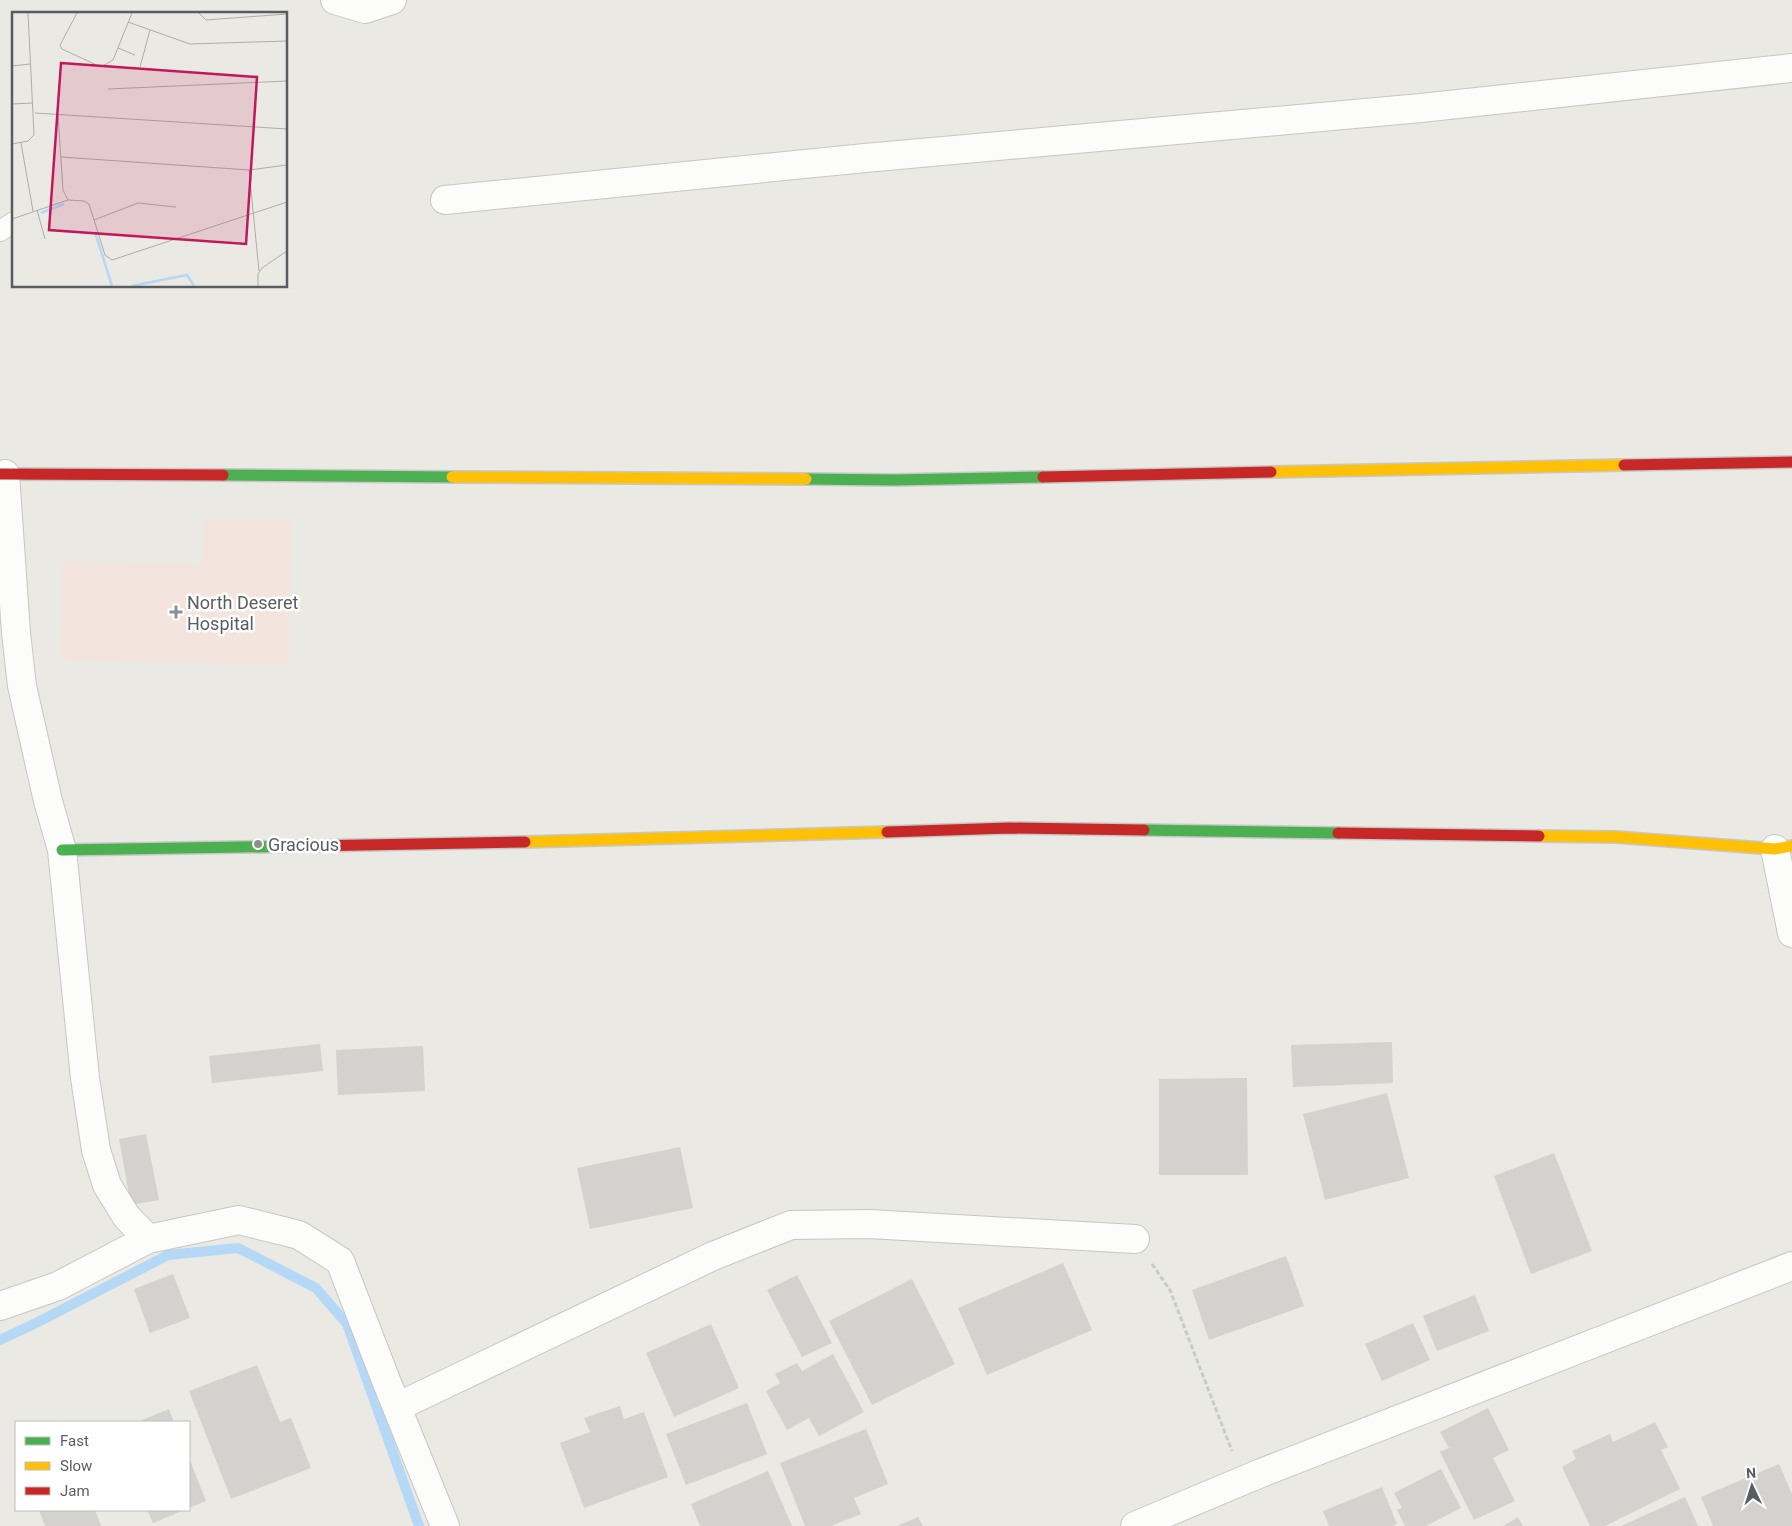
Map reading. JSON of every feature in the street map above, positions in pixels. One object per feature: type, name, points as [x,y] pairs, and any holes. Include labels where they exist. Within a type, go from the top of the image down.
[{"type":"street","points":[[335,0],[365,9],[392,0]]},
{"type":"street","points":[[446,200],[864,158],[1421,108],[1792,68]]},
{"type":"street","points":[[148,1239],[126,1216],[107,1185],[96,1150],[85,1078],[62,850],[48,801],[22,686],[2,474],[895,480],[1792,462]]},
{"type":"street","points":[[62,850],[594,841],[1009,828],[1616,837],[1784,848],[1792,933]]},
{"type":"street","points":[[0,1306],[58,1286],[148,1239],[239,1220],[299,1235],[340,1261],[445,1526]]},
{"type":"street","points":[[397,1407],[713,1256],[790,1226],[869,1224],[1136,1238]]},
{"type":"street","points":[[1135,1526],[1244,1480],[1792,1266]]},
{"type":"lane","points":[[0,231],[12,223]]},
{"type":"path","points":[[1136,1238],[1170,1290],[1244,1480]]},
{"type":"shaded area","name":"North Deseret Hospital","points":[[204,520],[291,521],[288,664],[61,660],[63,562],[203,564]]},
{"type":"building","points":[[1392,1042],[1393,1083],[1293,1087],[1291,1045]]},
{"type":"building","points":[[320,1044],[323,1071],[212,1083],[209,1056]]},
{"type":"building","points":[[423,1046],[425,1091],[338,1095],[336,1050]]},
{"type":"building","points":[[1247,1078],[1248,1175],[1159,1175],[1159,1079]]},
{"type":"building","points":[[1387,1093],[1409,1178],[1325,1200],[1303,1114]]},
{"type":"building","points":[[146,1134],[159,1200],[131,1205],[119,1139]]},
{"type":"building","points":[[680,1147],[693,1208],[590,1229],[577,1168]]},
{"type":"building","points":[[1554,1153],[1592,1251],[1531,1274],[1494,1176]]},
{"type":"building","points":[[1286,1256],[1304,1306],[1209,1340],[1192,1290]]},
{"type":"building","points":[[1063,1263],[1092,1330],[987,1375],[958,1308]]},
{"type":"building","points":[[173,1274],[190,1318],[150,1333],[134,1289]]},
{"type":"building","points":[[797,1275],[832,1343],[802,1357],[767,1290]]},
{"type":"building","points":[[912,1279],[955,1364],[872,1405],[829,1321]]},
{"type":"building","points":[[1475,1295],[1489,1331],[1437,1351],[1423,1316]]},
{"type":"building","points":[[1413,1323],[1430,1360],[1382,1381],[1365,1344]]},
{"type":"building","points":[[711,1324],[739,1388],[674,1417],[646,1353]]},
{"type":"building","points":[[833,1354],[864,1412],[819,1436],[809,1418],[787,1430],[766,1391],[780,1383],[775,1374],[797,1363],[802,1371]]},
{"type":"building","points":[[257,1365],[280,1422],[291,1418],[311,1468],[231,1499],[189,1391]]},
{"type":"building","points":[[747,1403],[767,1454],[686,1485],[666,1434]]},
{"type":"building","points":[[620,1406],[624,1419],[644,1412],[668,1477],[584,1508],[560,1443],[590,1432],[584,1418]]},
{"type":"building","points":[[1488,1408],[1509,1450],[1493,1458],[1515,1501],[1474,1520],[1440,1452],[1449,1448],[1440,1432]]},
{"type":"building","points":[[169,1409],[174,1421],[139,1421]]},
{"type":"building","points":[[1655,1422],[1668,1447],[1661,1450],[1680,1489],[1605,1526],[1590,1526],[1562,1467],[1576,1459],[1572,1451],[1610,1434],[1613,1442]]},
{"type":"building","points":[[866,1429],[888,1484],[854,1498],[861,1514],[831,1526],[805,1526],[780,1463]]},
{"type":"building","points":[[190,1461],[206,1501],[190,1508]]},
{"type":"building","points":[[1779,1464],[1792,1494],[1792,1526],[1713,1526],[1701,1497]]},
{"type":"building","points":[[1441,1469],[1461,1508],[1426,1526],[1405,1526],[1397,1510],[1402,1508],[1394,1493]]},
{"type":"building","points":[[768,1471],[792,1526],[700,1526],[691,1504]]},
{"type":"building","points":[[1382,1487],[1397,1524],[1392,1526],[1329,1526],[1323,1511]]},
{"type":"building","points":[[1685,1497],[1698,1526],[1621,1526]]},
{"type":"building","points":[[39,1511],[95,1511],[101,1526],[45,1526]]},
{"type":"building","points":[[147,1511],[183,1511],[153,1523]]},
{"type":"building","points":[[918,1517],[923,1526],[897,1526]]},
{"type":"building","points":[[1518,1517],[1523,1526],[1503,1526]]},
{"type":"waterway","points":[[0,1340],[168,1255],[238,1248],[316,1288],[347,1324],[419,1526]]},
{"type":"traffic: fast","points":[[223,475],[452,477]]},
{"type":"traffic: fast","points":[[806,479],[895,480],[1043,477]]},
{"type":"traffic: fast","points":[[1144,830],[1338,833]]},
{"type":"traffic: fast","points":[[62,850],[309,846]]},
{"type":"traffic: slow","points":[[1271,472],[1624,465]]},
{"type":"traffic: slow","points":[[452,477],[806,479]]},
{"type":"traffic: slow","points":[[525,842],[887,832]]},
{"type":"traffic: slow","points":[[1539,836],[1616,837],[1775,849],[1792,846]]},
{"type":"traffic: jam","points":[[1624,465],[1792,462]]},
{"type":"traffic: jam","points":[[1043,477],[1271,472]]},
{"type":"traffic: jam","points":[[0,474],[223,475]]},
{"type":"traffic: jam","points":[[887,832],[1009,828],[1144,830]]},
{"type":"traffic: jam","points":[[1338,833],[1539,836]]},
{"type":"traffic: jam","points":[[309,846],[525,842]]},
{"type":"place","name":"North Deseret Hospital","points":[[176,612]]},
{"type":"place","name":"Gracious","points":[[258,844]]}]
